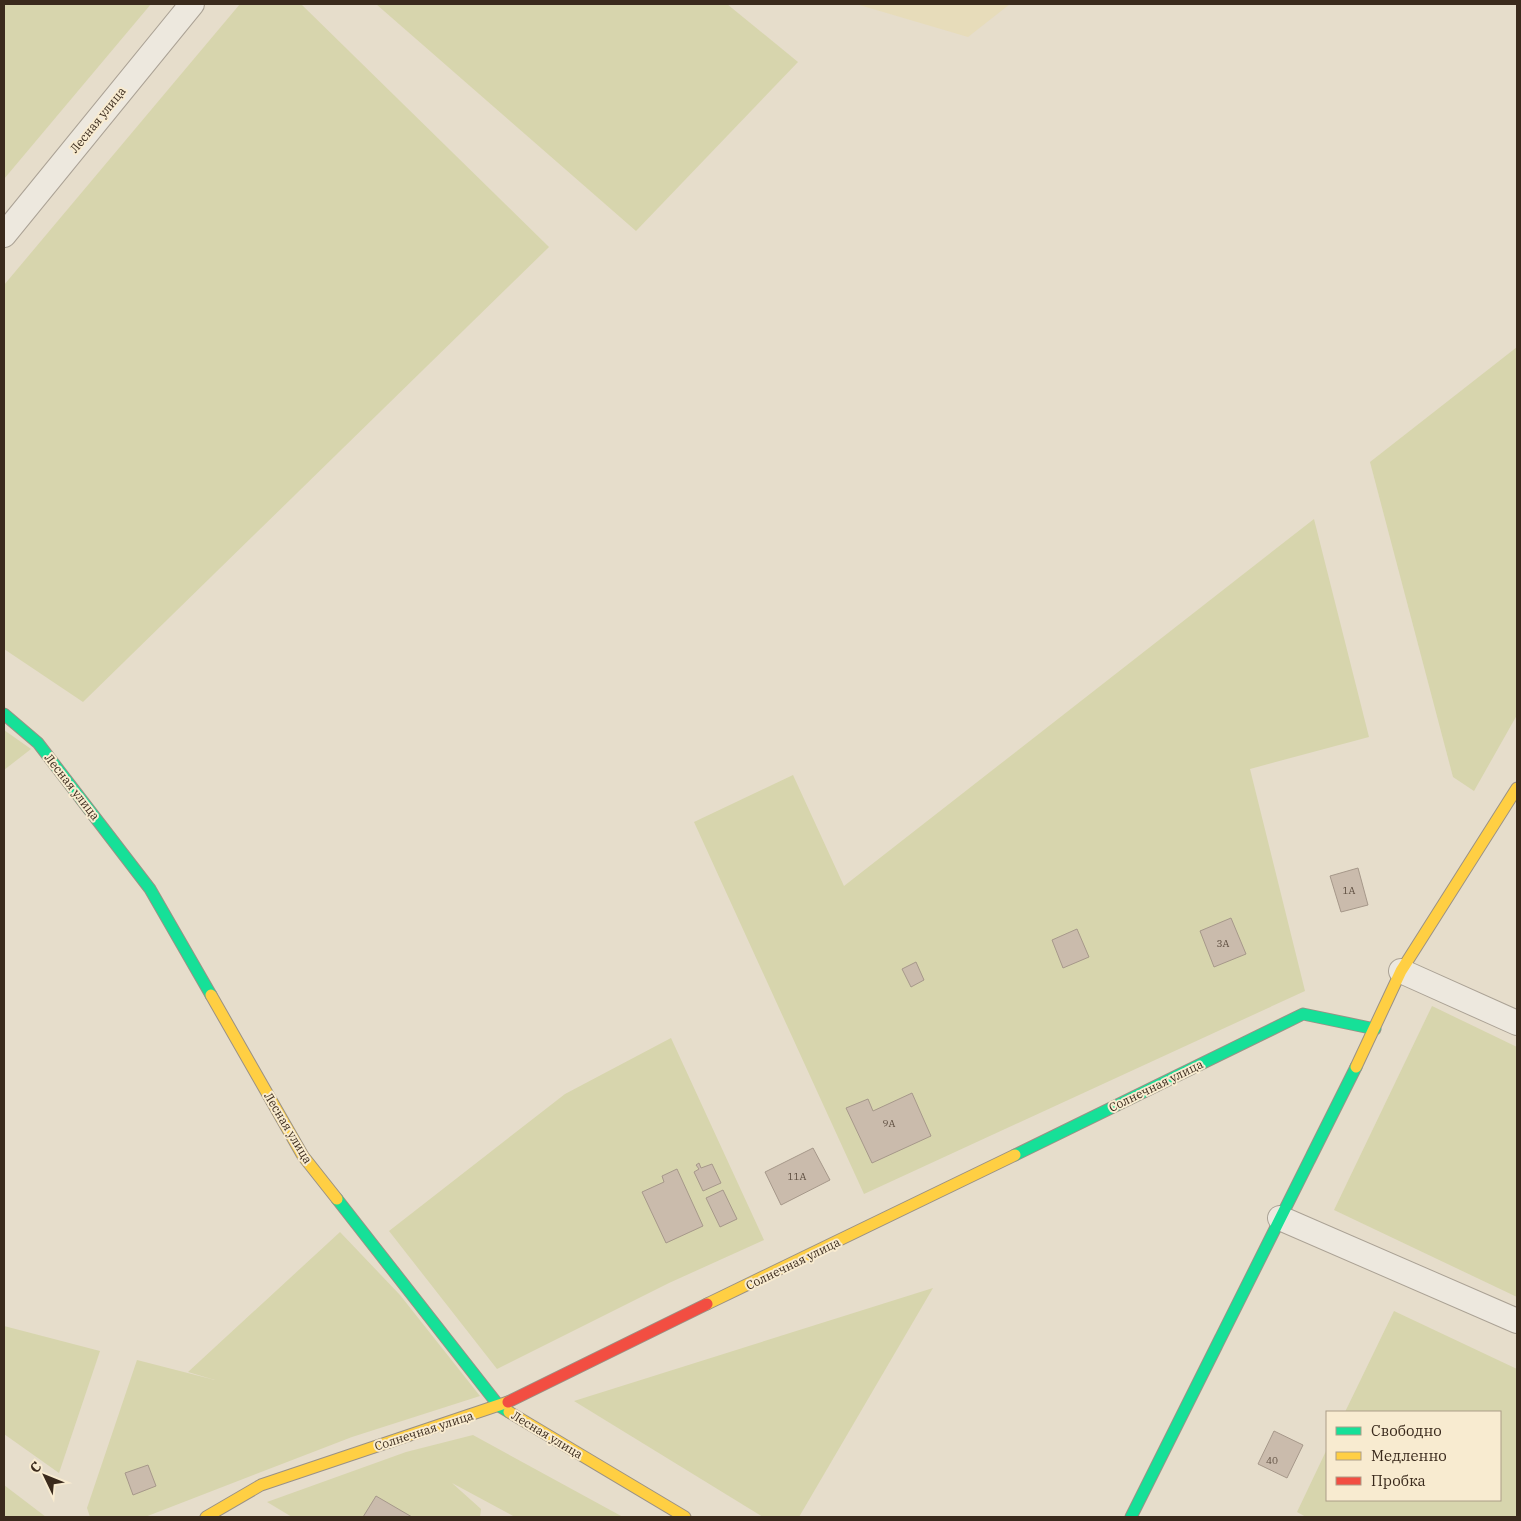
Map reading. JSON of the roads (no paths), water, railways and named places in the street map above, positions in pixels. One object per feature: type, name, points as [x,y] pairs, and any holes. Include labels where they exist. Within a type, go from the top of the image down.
[{"type":"street","name":"Лесная улица","points":[[4,235],[192,4]]},
{"type":"street","name":"Лесная улица","points":[[4,714],[38,743],[150,889],[303,1156],[498,1406],[685,1517]]},
{"type":"street","points":[[1131,1517],[1375,1029],[1401,971],[1517,788]]},
{"type":"street","points":[[1401,971],[1517,1023]]},
{"type":"street","name":"Солнечная улица","points":[[206,1517],[261,1485],[498,1406],[1303,1014],[1375,1029]]},
{"type":"street","points":[[1280,1218],[1517,1321]]}]
